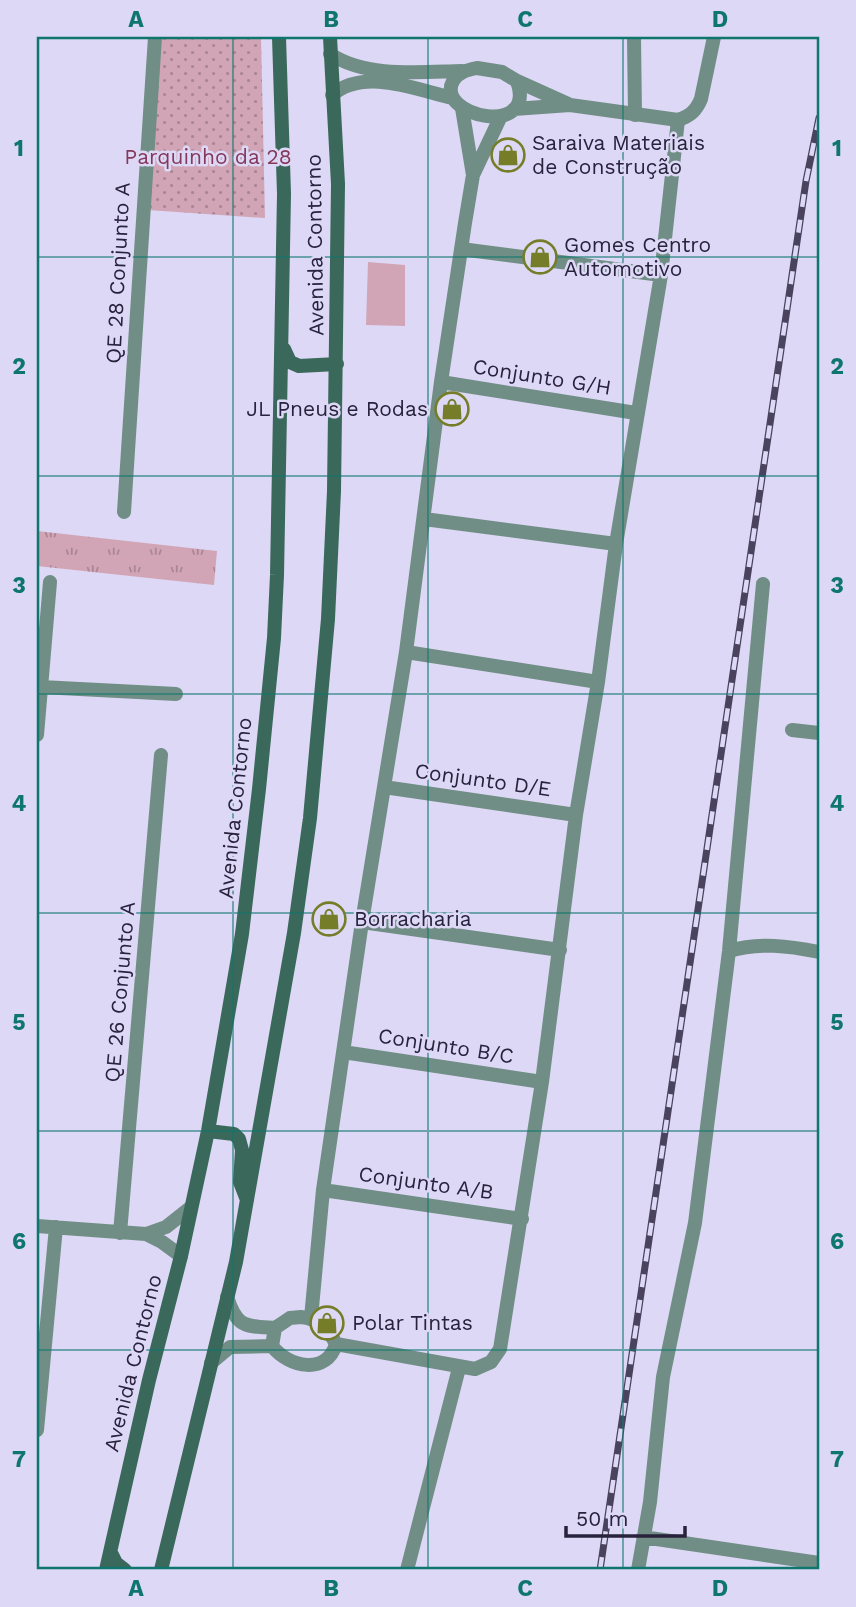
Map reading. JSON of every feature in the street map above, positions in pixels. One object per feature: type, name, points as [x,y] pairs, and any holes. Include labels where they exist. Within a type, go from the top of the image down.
[{"type":"main road","name":"Avenida Contorno","points":[[106,1570],[208,1131],[242,934],[274,638],[283,344],[284,194],[279,37]]},
{"type":"main road","name":"Avenida Contorno","points":[[161,1570],[212,1363],[247,1201],[294,933],[310,818],[328,619],[337,364],[338,184],[330,37]]},
{"type":"main road","points":[[283,344],[290,362],[299,366],[337,364]]},
{"type":"main road","points":[[208,1131],[234,1134],[239,1139],[242,1150],[240,1182],[247,1201]]},
{"type":"main road","points":[[111,1553],[116,1563],[125,1570]]},
{"type":"street","name":"QE 28 Conjunto A","points":[[124,512],[155,37]]},
{"type":"street","points":[[634,37],[635,115]]},
{"type":"street","points":[[330,54],[359,68],[410,72],[489,69],[502,72],[570,105],[678,120],[687,117],[698,106],[714,37]]},
{"type":"street","points":[[312,1318],[323,1190],[362,922],[406,652],[441,382],[472,176],[458,103],[451,85],[462,71]]},
{"type":"street","points":[[472,176],[508,113],[520,98],[517,81]]},
{"type":"street","points":[[332,95],[341,88],[374,82],[391,83],[458,103],[481,115],[570,105]]},
{"type":"street","points":[[336,1343],[475,1369],[491,1362],[500,1349],[542,1082],[576,815],[598,682],[616,544],[661,275],[678,120]]},
{"type":"street","points":[[461,248],[661,275]]},
{"type":"street","name":"Conjunto G/H","points":[[441,382],[636,413]]},
{"type":"street","points":[[424,519],[616,544]]},
{"type":"street","points":[[37,735],[50,582]]},
{"type":"street","points":[[638,1570],[650,1502],[663,1377],[695,1223],[729,951],[763,584]]},
{"type":"street","points":[[406,652],[598,682]]},
{"type":"street","points":[[41,687],[176,694]]},
{"type":"street","points":[[792,730],[819,733]]},
{"type":"street","name":"QE 26 Conjunto A","points":[[120,1233],[161,755]]},
{"type":"street","name":"Conjunto D/E","points":[[384,788],[576,815]]},
{"type":"street","points":[[362,922],[560,950]]},
{"type":"street","points":[[729,951],[747,945],[770,945],[819,952]]},
{"type":"street","name":"Conjunto B/C","points":[[343,1052],[542,1082]]},
{"type":"street","name":"Conjunto A/B","points":[[323,1190],[522,1219]]},
{"type":"street","points":[[37,1226],[146,1234],[166,1227],[190,1208]]},
{"type":"street","points":[[37,1430],[56,1227]]},
{"type":"street","points":[[146,1234],[181,1256]]},
{"type":"street","points":[[212,1363],[229,1347],[272,1346],[285,1359],[312,1365],[327,1362],[336,1343],[331,1332],[312,1318],[290,1318],[275,1328],[247,1326],[234,1317],[227,1297]]},
{"type":"street","points":[[272,1346],[275,1328]]},
{"type":"street","points":[[407,1570],[460,1368]]},
{"type":"street","points":[[643,1537],[819,1563]]},
{"type":"green space","name":"Parquinho da 28","points":[[161,37],[261,37],[265,218],[148,210]]},
{"type":"green space","points":[[368,262],[405,265],[405,326],[366,325]]},
{"type":"green space","points":[[37,531],[217,551],[214,585],[37,566]]},
{"type":"railway","points":[[600,1570],[806,181],[819,118]]},
{"type":"place","name":"Saraiva Materiais de Construção","points":[[508,155]]},
{"type":"place","name":"Gomes Centro Automotivo","points":[[540,257]]},
{"type":"place","name":"JL Pneus e Rodas","points":[[452,409]]},
{"type":"place","name":"Borracharia","points":[[329,919]]},
{"type":"place","name":"Polar Tintas","points":[[327,1323]]}]
